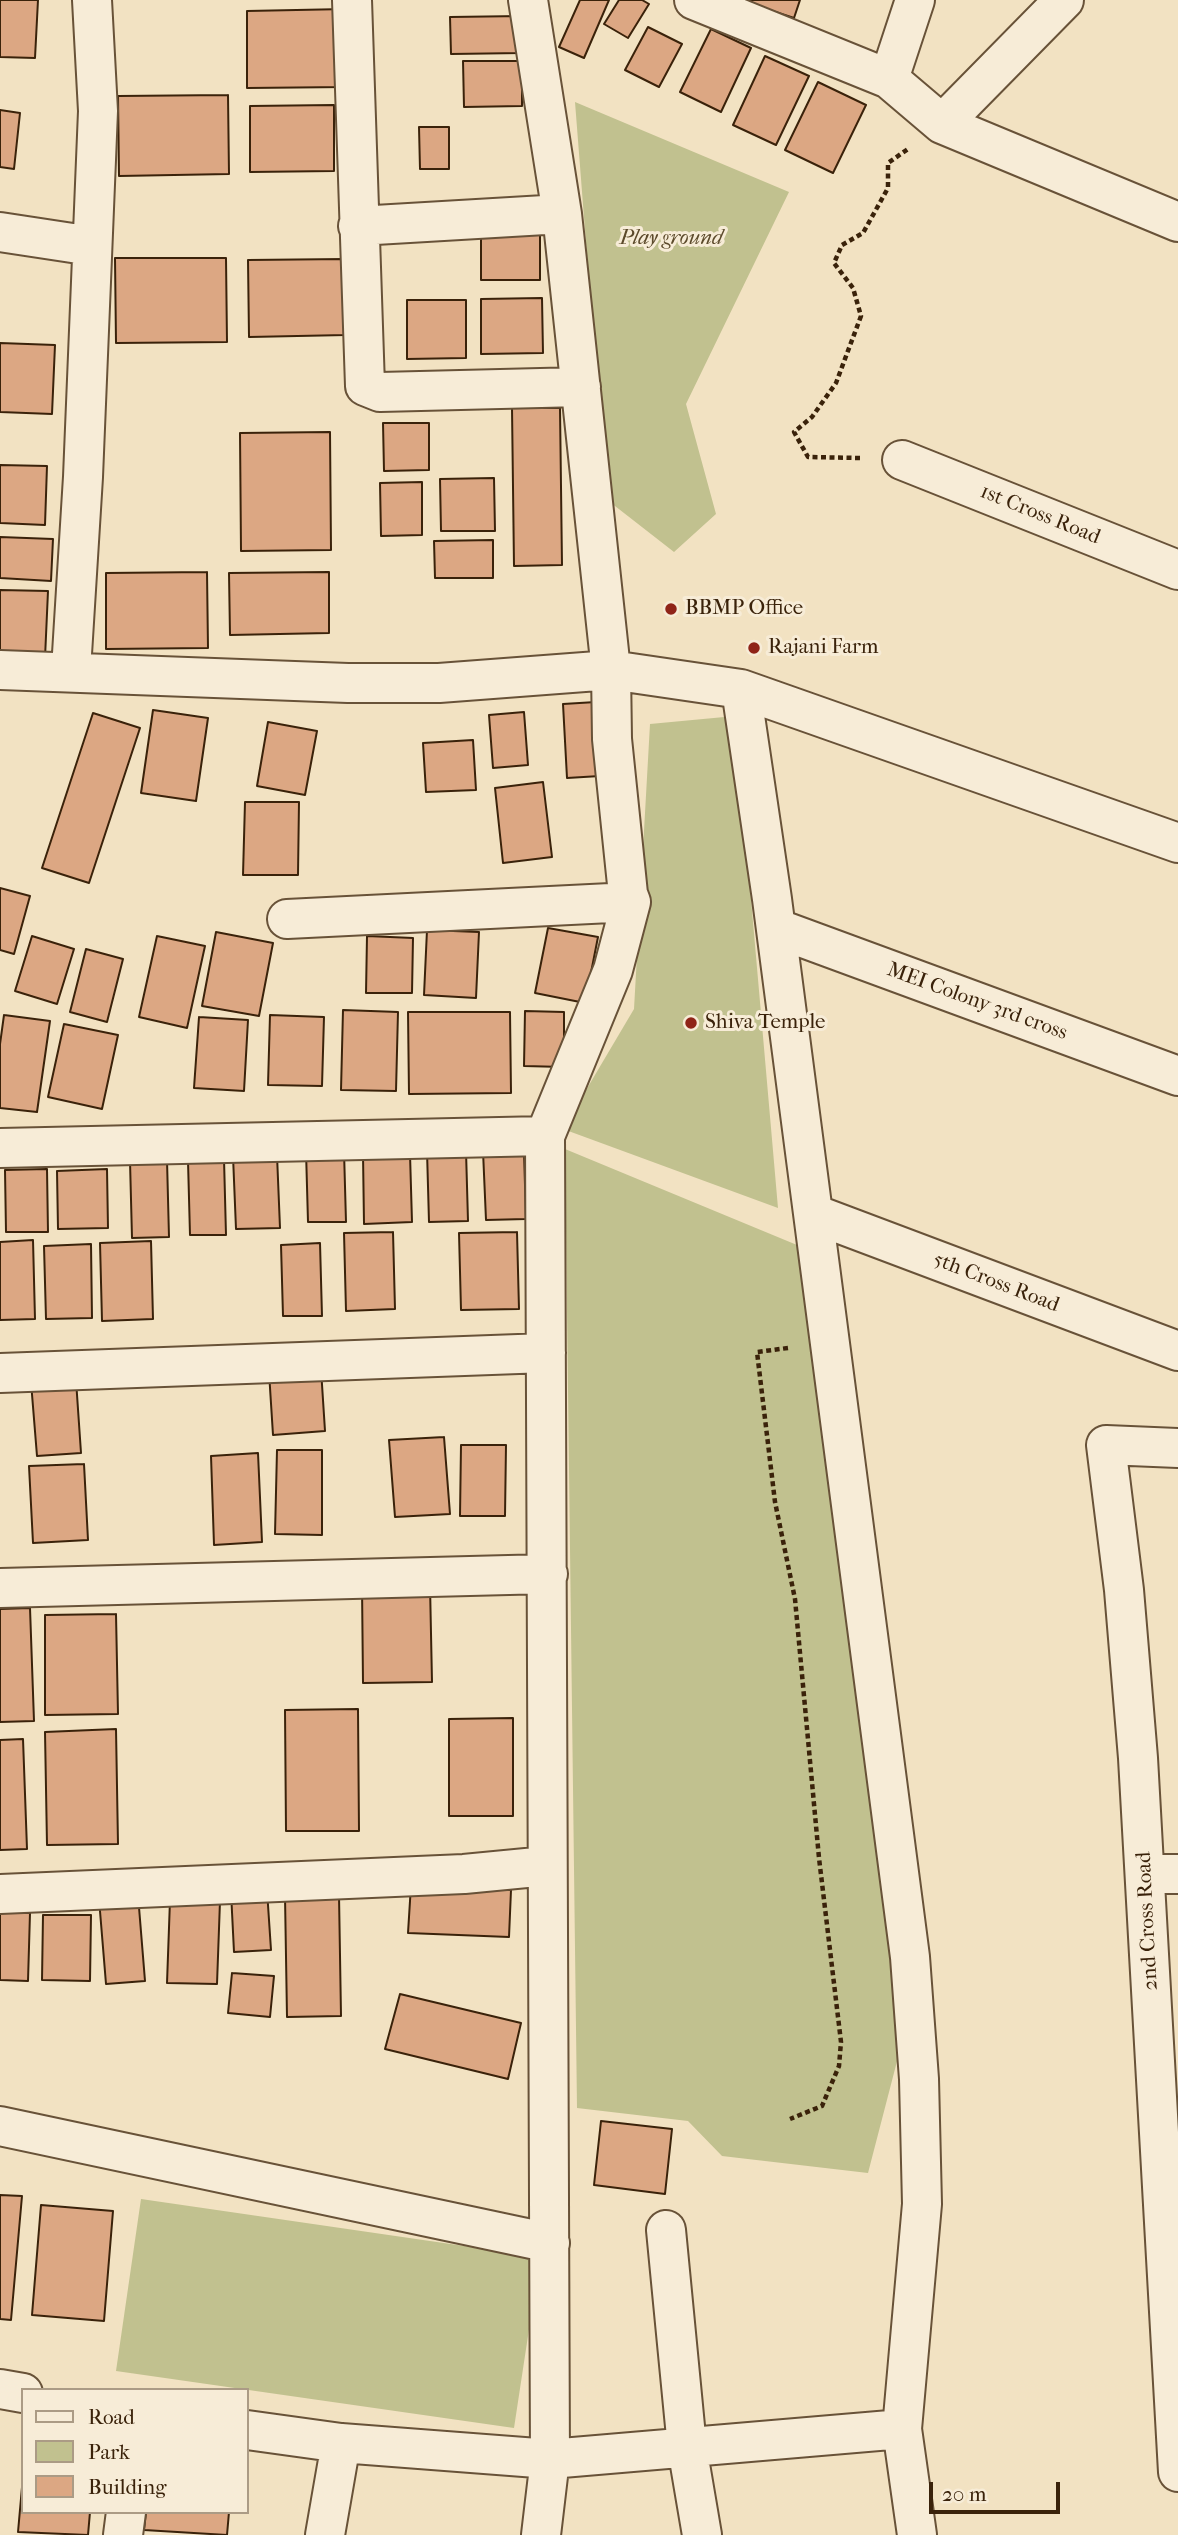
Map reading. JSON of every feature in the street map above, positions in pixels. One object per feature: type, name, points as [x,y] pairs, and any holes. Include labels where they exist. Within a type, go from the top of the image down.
[{"type":"street","points":[[71,670],[98,111],[92,0]]},
{"type":"street","points":[[352,0],[365,386],[380,392],[581,387]]},
{"type":"street","points":[[528,0],[562,214],[611,670],[612,738],[631,902],[613,970],[544,1136],[550,2459],[541,2535]]},
{"type":"street","points":[[694,0],[889,79],[942,124],[1178,222]]},
{"type":"street","points":[[889,79],[915,0]]},
{"type":"street","points":[[942,124],[1064,0]]},
{"type":"street","points":[[358,226],[562,214]]},
{"type":"street","points":[[0,232],[92,246]]},
{"type":"street","name":"1st Cross Road","points":[[902,460],[1178,570]]},
{"type":"street","points":[[0,670],[71,670],[348,684],[439,684],[611,670],[741,689],[1178,843]]},
{"type":"street","points":[[741,689],[776,928],[910,1958],[919,2079],[922,2204],[902,2429],[917,2535]]},
{"type":"street","points":[[287,919],[631,902]]},
{"type":"street","name":"MEI Colony 3rd cross","points":[[776,928],[1178,1076]]},
{"type":"street","points":[[0,1148],[544,1136]]},
{"type":"street","name":"5th Cross Road","points":[[814,1214],[1178,1351]]},
{"type":"street","points":[[0,1373],[546,1353]]},
{"type":"street","name":"2nd Cross Road","points":[[1178,1448],[1105,1445],[1162,1874],[1178,2472]]},
{"type":"street","points":[[0,1588],[548,1574]]},
{"type":"street","points":[[0,1894],[464,1874],[547,1866]]},
{"type":"street","points":[[0,2126],[550,2243]]},
{"type":"street","points":[[666,2230],[687,2447],[702,2535]]},
{"type":"street","points":[[0,2389],[21,2393]]},
{"type":"street","points":[[248,2430],[341,2444],[550,2459],[902,2429]]},
{"type":"street","points":[[325,2535],[341,2444]]},
{"type":"street","points":[[123,2535],[126,2514]]},
{"type":"path","points":[[902,460],[808,457],[794,432],[811,417],[836,383],[861,316],[853,288],[834,263],[842,244],[863,233],[888,188],[888,163],[942,124]]},
{"type":"path","points":[[790,2119],[822,2106],[839,2066],[841,2042],[819,1858],[795,1599],[775,1502],[757,1352],[831,1343]]},
{"type":"green space","name":"Play ground","points":[[575,102],[789,192],[686,404],[716,514],[674,552],[606,499]]},
{"type":"green space","points":[[735,716],[778,1208],[563,1129],[634,1009],[650,724]]},
{"type":"green space","points":[[565,1149],[797,1245],[902,2042],[868,2173],[722,2156],[688,2121],[577,2108]]},
{"type":"green space","points":[[141,2199],[540,2257],[514,2428],[116,2371]]},
{"type":"building","points":[[0,0],[38,0],[35,58],[0,57]]},
{"type":"building","points":[[580,0],[609,0],[584,58],[559,47]]},
{"type":"building","points":[[619,0],[642,0],[649,4],[628,38],[604,24]]},
{"type":"building","points":[[739,0],[800,0],[794,18]]},
{"type":"building","points":[[346,9],[346,87],[247,88],[247,11]]},
{"type":"building","points":[[522,16],[522,53],[451,54],[450,17]]},
{"type":"building","points":[[648,27],[682,44],[659,87],[625,70]]},
{"type":"building","points":[[711,29],[751,48],[721,112],[680,92]]},
{"type":"building","points":[[765,56],[809,76],[776,145],[733,125]]},
{"type":"building","points":[[463,61],[522,61],[522,106],[464,107]]},
{"type":"building","points":[[818,82],[866,105],[833,173],[785,150]]},
{"type":"building","points":[[228,95],[229,174],[119,176],[118,96]]},
{"type":"building","points":[[334,105],[334,171],[250,172],[250,106]]},
{"type":"building","points":[[0,110],[20,113],[14,169],[0,167]]},
{"type":"building","points":[[419,127],[449,127],[449,169],[420,169]]},
{"type":"building","points":[[540,228],[540,280],[481,280],[481,229]]},
{"type":"building","points":[[115,258],[226,258],[227,342],[116,343]]},
{"type":"building","points":[[346,259],[346,335],[249,337],[248,260]]},
{"type":"building","points":[[542,298],[543,353],[481,354],[481,299]]},
{"type":"building","points":[[407,300],[466,300],[466,358],[407,359]]},
{"type":"building","points":[[0,343],[55,345],[52,414],[0,412]]},
{"type":"building","points":[[512,408],[560,408],[562,565],[514,566]]},
{"type":"building","points":[[383,423],[429,423],[429,470],[384,471]]},
{"type":"building","points":[[330,432],[331,550],[241,551],[240,433]]},
{"type":"building","points":[[0,465],[47,466],[45,525],[0,523]]},
{"type":"building","points":[[494,478],[495,531],[441,531],[440,479]]},
{"type":"building","points":[[422,482],[422,535],[381,536],[380,483]]},
{"type":"building","points":[[0,537],[53,539],[51,581],[0,578]]},
{"type":"building","points":[[493,540],[493,578],[435,578],[434,541]]},
{"type":"building","points":[[207,572],[208,648],[106,649],[106,573]]},
{"type":"building","points":[[329,572],[329,633],[230,635],[229,573]]},
{"type":"building","points":[[0,590],[48,591],[45,658],[0,656]]},
{"type":"building","points":[[596,702],[600,776],[567,778],[563,704]]},
{"type":"building","points":[[153,710],[208,718],[196,801],[141,793]]},
{"type":"building","points":[[524,712],[528,765],[493,768],[489,715]]},
{"type":"building","points":[[93,713],[140,728],[89,883],[42,868]]},
{"type":"building","points":[[268,722],[317,731],[305,795],[257,786]]},
{"type":"building","points":[[473,740],[476,790],[426,792],[423,743]]},
{"type":"building","points":[[543,782],[552,857],[503,863],[495,788]]},
{"type":"building","points":[[245,802],[299,802],[298,875],[243,875]]},
{"type":"building","points":[[0,888],[30,896],[14,954],[0,950]]},
{"type":"building","points":[[548,928],[598,937],[585,1003],[535,993]]},
{"type":"building","points":[[427,930],[479,932],[476,998],[424,995]]},
{"type":"building","points":[[216,932],[273,943],[259,1016],[202,1006]]},
{"type":"building","points":[[32,936],[74,949],[57,1004],[15,991]]},
{"type":"building","points":[[157,936],[205,946],[187,1028],[139,1017]]},
{"type":"building","points":[[367,936],[413,938],[412,993],[366,993]]},
{"type":"building","points":[[86,949],[123,959],[107,1022],[70,1012]]},
{"type":"building","points":[[343,1010],[398,1012],[396,1091],[341,1090]]},
{"type":"building","points":[[525,1011],[564,1012],[564,1067],[524,1066]]},
{"type":"building","points":[[408,1012],[510,1012],[511,1093],[409,1094]]},
{"type":"building","points":[[4,1015],[50,1021],[37,1112],[0,1108],[0,1044]]},
{"type":"building","points":[[270,1015],[324,1017],[322,1086],[268,1085]]},
{"type":"building","points":[[199,1017],[248,1020],[244,1091],[194,1088]]},
{"type":"building","points":[[64,1024],[118,1035],[102,1109],[48,1097]]},
{"type":"building","points":[[306,1151],[344,1151],[346,1222],[308,1222]]},
{"type":"building","points":[[427,1151],[466,1151],[468,1221],[429,1222]]},
{"type":"building","points":[[483,1151],[524,1151],[526,1219],[486,1220]]},
{"type":"building","points":[[363,1154],[410,1154],[412,1222],[364,1224]]},
{"type":"building","points":[[277,1155],[280,1228],[236,1229],[233,1156]]},
{"type":"building","points":[[224,1159],[226,1235],[190,1235],[188,1161]]},
{"type":"building","points":[[167,1160],[169,1237],[132,1238],[130,1161]]},
{"type":"building","points":[[47,1169],[48,1232],[6,1232],[5,1170]]},
{"type":"building","points":[[107,1169],[108,1228],[58,1229],[57,1171]]},
{"type":"building","points":[[393,1232],[395,1309],[346,1311],[344,1233]]},
{"type":"building","points":[[517,1232],[519,1309],[461,1310],[459,1233]]},
{"type":"building","points":[[33,1240],[35,1319],[0,1320],[0,1242]]},
{"type":"building","points":[[151,1241],[153,1319],[102,1321],[100,1243]]},
{"type":"building","points":[[320,1243],[322,1316],[283,1316],[281,1245]]},
{"type":"building","points":[[91,1244],[92,1318],[46,1319],[44,1246]]},
{"type":"building","points":[[321,1369],[325,1431],[273,1435],[269,1372]]},
{"type":"building","points":[[76,1380],[81,1453],[37,1456],[31,1382]]},
{"type":"building","points":[[444,1437],[450,1514],[395,1517],[389,1440]]},
{"type":"building","points":[[461,1445],[506,1445],[505,1516],[460,1516]]},
{"type":"building","points":[[277,1450],[322,1450],[322,1535],[275,1534]]},
{"type":"building","points":[[258,1453],[262,1542],[214,1545],[211,1456]]},
{"type":"building","points":[[84,1464],[88,1540],[33,1543],[29,1466]]},
{"type":"building","points":[[430,1585],[432,1682],[363,1683],[362,1586]]},
{"type":"building","points":[[30,1608],[34,1721],[0,1722],[0,1609]]},
{"type":"building","points":[[116,1614],[118,1714],[45,1715],[45,1615]]},
{"type":"building","points":[[358,1709],[359,1831],[286,1831],[285,1710]]},
{"type":"building","points":[[513,1718],[513,1816],[449,1816],[449,1719]]},
{"type":"building","points":[[116,1729],[118,1844],[47,1845],[45,1732]]},
{"type":"building","points":[[23,1739],[27,1849],[0,1850],[0,1740]]},
{"type":"building","points":[[411,1885],[511,1890],[509,1937],[408,1933]]},
{"type":"building","points":[[267,1890],[271,1950],[234,1952],[231,1892]]},
{"type":"building","points":[[138,1895],[145,1981],[106,1984],[99,1899]]},
{"type":"building","points":[[339,1895],[341,2016],[287,2017],[285,1896]]},
{"type":"building","points":[[170,1900],[220,1901],[217,1984],[167,1983]]},
{"type":"building","points":[[0,1913],[30,1913],[28,1981],[0,1980]]},
{"type":"building","points":[[43,1915],[91,1915],[90,1981],[42,1980]]},
{"type":"building","points":[[232,1973],[274,1976],[270,2017],[228,2013]]},
{"type":"building","points":[[400,1994],[521,2023],[508,2079],[385,2049]]},
{"type":"building","points":[[601,2121],[672,2129],[665,2194],[594,2185]]},
{"type":"building","points":[[0,2195],[22,2196],[11,2320],[0,2319]]},
{"type":"building","points":[[41,2205],[113,2211],[104,2321],[32,2315]]},
{"type":"building","points":[[21,2498],[21,2514],[90,2514],[88,2535],[18,2532]]},
{"type":"building","points":[[146,2514],[229,2514],[227,2535],[144,2530]]},
{"type":"place","name":"BBMP Office","points":[[671,609]]},
{"type":"place","name":"Rajani Farm","points":[[754,648]]},
{"type":"place","name":"Shiva Temple","points":[[691,1023]]}]
